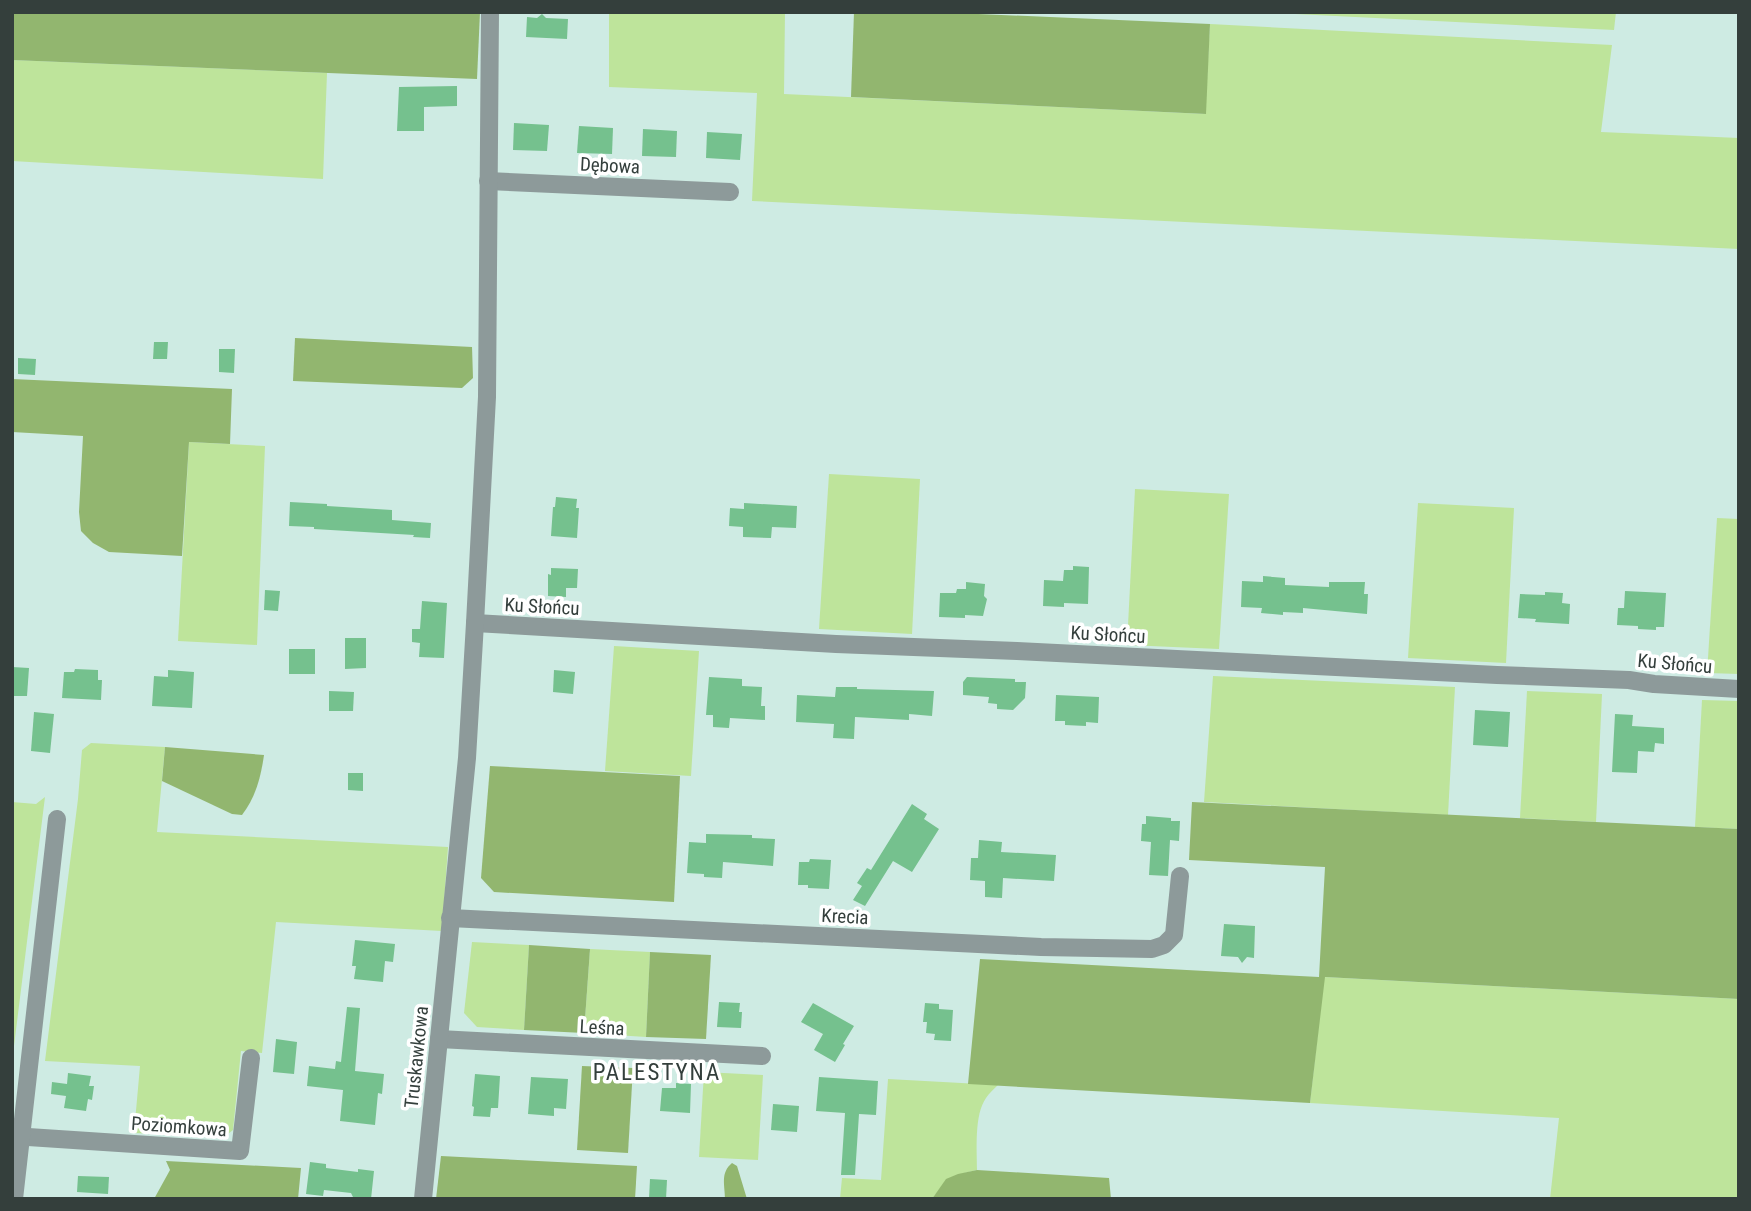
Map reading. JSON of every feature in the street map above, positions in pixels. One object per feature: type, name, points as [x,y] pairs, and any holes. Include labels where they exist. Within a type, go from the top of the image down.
[{"type":"street","name":"Truskawkowa","points":[[423,1199],[467,758],[475,623],[487,397],[490,12]]},
{"type":"street","name":"Dębowa","points":[[488,181],[730,192]]},
{"type":"street","name":"Ku Słońcu","points":[[475,623],[836,644],[1629,680],[1739,689]]},
{"type":"street","points":[[14,1199],[17,1136],[57,819]]},
{"type":"street","name":"Krecia","points":[[450,918],[1041,947],[1152,949],[1164,945],[1174,935],[1180,876]]},
{"type":"street","name":"Leśna","points":[[439,1039],[762,1056]]},
{"type":"street","name":"Poziomkowa","points":[[17,1136],[240,1152],[251,1058]]},
{"type":"green space","points":[[12,12],[480,12],[477,79],[12,60]]},
{"type":"green space","points":[[609,12],[785,12],[784,94],[1205,114],[1210,24],[1612,45],[1601,132],[1739,138],[1739,249],[752,201],[757,93],[609,87]]},
{"type":"green space","points":[[854,12],[933,12],[1210,24],[1206,114],[851,97]]},
{"type":"green space","points":[[1257,12],[1616,12],[1614,30]]},
{"type":"green space","points":[[12,60],[327,73],[323,179],[12,161]]},
{"type":"green space","points":[[295,338],[472,347],[473,378],[462,388],[293,381]]},
{"type":"green space","points":[[12,379],[232,389],[230,444],[189,442],[182,556],[109,552],[93,543],[81,531],[79,512],[83,436],[12,432]]},
{"type":"green space","points":[[189,442],[265,446],[257,645],[178,641]]},
{"type":"green space","points":[[829,474],[920,479],[912,634],[819,629]]},
{"type":"green space","points":[[1135,489],[1229,494],[1219,649],[1127,645]]},
{"type":"green space","points":[[1418,503],[1514,508],[1506,663],[1408,658]]},
{"type":"green space","points":[[1717,518],[1739,519],[1739,674],[1707,673]]},
{"type":"green space","points":[[614,646],[699,651],[691,776],[605,771]]},
{"type":"green space","points":[[1213,676],[1455,687],[1448,815],[1204,802]]},
{"type":"green space","points":[[1527,691],[1602,694],[1596,822],[1520,818]]},
{"type":"green space","points":[[1702,700],[1739,701],[1739,829],[1695,827]]},
{"type":"green space","points":[[91,743],[165,747],[157,832],[448,847],[442,931],[276,922],[262,1053],[241,1051],[233,1130],[224,1137],[134,1133],[140,1066],[45,1061],[82,750]]},
{"type":"green space","points":[[165,747],[264,755],[257,786],[242,815],[232,814],[162,781]]},
{"type":"green space","points":[[490,766],[680,776],[674,902],[494,892],[481,878]]},
{"type":"green space","points":[[45,797],[12,1054],[12,802],[36,804]]},
{"type":"green space","points":[[1192,802],[1739,829],[1739,999],[1325,977],[1310,1103],[968,1084],[980,959],[1319,977],[1325,867],[1189,860]]},
{"type":"green space","points":[[472,942],[529,945],[524,1030],[477,1027],[464,1013]]},
{"type":"green space","points":[[529,945],[590,949],[584,1033],[524,1030]]},
{"type":"green space","points":[[590,949],[650,952],[646,1037],[584,1033]]},
{"type":"green space","points":[[650,952],[711,955],[706,1039],[646,1037]]},
{"type":"green space","points":[[1324,977],[1739,999],[1739,1199],[1550,1199],[1559,1118],[1310,1103]]},
{"type":"green space","points":[[582,1066],[633,1068],[628,1153],[577,1150]]},
{"type":"green space","points":[[704,1072],[763,1075],[758,1160],[699,1157]]},
{"type":"green space","points":[[888,1079],[998,1085],[982,1105],[977,1133],[977,1170],[951,1179],[932,1199],[840,1199],[842,1178],[881,1180]]},
{"type":"green space","points":[[441,1156],[637,1166],[635,1199],[436,1199]]},
{"type":"green space","points":[[166,1161],[301,1168],[298,1199],[154,1199],[170,1170]]},
{"type":"green space","points":[[732,1163],[737,1166],[747,1199],[725,1199],[725,1175]]},
{"type":"green space","points":[[977,1170],[1109,1178],[1111,1199],[932,1199],[946,1179]]},
{"type":"building","points":[[542,14],[546,18],[568,19],[567,39],[526,37],[527,17],[537,18]]},
{"type":"building","points":[[457,86],[457,106],[424,107],[424,131],[397,131],[399,87]]},
{"type":"building","points":[[514,123],[549,125],[547,151],[513,150]]},
{"type":"building","points":[[579,126],[613,128],[612,154],[577,153]]},
{"type":"building","points":[[643,129],[677,131],[676,157],[642,156]]},
{"type":"building","points":[[707,132],[742,134],[740,160],[706,158]]},
{"type":"building","points":[[154,342],[168,342],[167,359],[153,359]]},
{"type":"building","points":[[219,349],[235,349],[234,373],[219,372]]},
{"type":"building","points":[[18,358],[36,359],[35,375],[18,374]]},
{"type":"building","points":[[556,497],[577,499],[577,538],[551,536]]},
{"type":"building","points":[[290,502],[392,510],[392,520],[431,523],[430,538],[289,526]]},
{"type":"building","points":[[744,503],[797,506],[796,528],[772,527],[771,538],[743,537],[743,527],[729,526],[730,508],[744,509]]},
{"type":"building","points":[[1073,566],[1089,567],[1088,604],[1043,606],[1044,580],[1063,581],[1064,570],[1073,570]]},
{"type":"building","points":[[551,568],[578,569],[577,588],[566,588],[566,597],[548,596],[548,574],[551,575]]},
{"type":"building","points":[[1263,576],[1285,578],[1285,585],[1329,587],[1329,582],[1365,582],[1364,594],[1368,594],[1367,614],[1303,608],[1303,613],[1283,612],[1283,615],[1261,613],[1262,608],[1241,607],[1242,581],[1263,582]]},
{"type":"building","points":[[966,582],[985,584],[984,596],[987,599],[983,616],[939,617],[940,593],[956,593],[957,589],[966,589]]},
{"type":"building","points":[[265,590],[280,591],[278,611],[264,610]]},
{"type":"building","points":[[1625,591],[1666,593],[1664,627],[1656,627],[1656,630],[1617,625],[1618,608],[1624,608]]},
{"type":"building","points":[[1545,592],[1563,593],[1562,603],[1570,604],[1569,624],[1518,618],[1520,594],[1545,595]]},
{"type":"building","points":[[422,601],[447,603],[444,658],[419,657],[420,643],[412,642],[412,629],[420,629]]},
{"type":"building","points":[[345,638],[366,638],[366,668],[345,669]]},
{"type":"building","points":[[289,649],[315,649],[315,674],[289,674]]},
{"type":"building","points":[[12,667],[29,668],[27,696],[14,696]]},
{"type":"building","points":[[75,669],[98,670],[98,680],[102,680],[101,700],[62,698],[64,672],[74,672]]},
{"type":"building","points":[[168,670],[194,672],[192,708],[152,706],[154,676],[168,677]]},
{"type":"building","points":[[554,670],[575,672],[573,694],[553,692]]},
{"type":"building","points":[[709,677],[742,679],[742,686],[762,687],[761,706],[765,706],[765,720],[730,718],[729,728],[713,727],[713,715],[706,715]]},
{"type":"building","points":[[967,677],[1026,682],[1025,698],[1013,710],[997,709],[997,704],[988,703],[989,697],[963,695],[963,682]]},
{"type":"building","points":[[836,687],[934,691],[932,716],[909,714],[909,720],[855,717],[854,739],[833,738],[834,724],[796,722],[797,695],[835,697]]},
{"type":"building","points":[[329,691],[354,692],[353,711],[329,711]]},
{"type":"building","points":[[1056,695],[1099,697],[1098,723],[1086,722],[1086,726],[1065,725],[1065,721],[1055,721]]},
{"type":"building","points":[[1475,710],[1510,712],[1508,747],[1473,745]]},
{"type":"building","points":[[34,712],[54,714],[50,753],[31,751]]},
{"type":"building","points":[[1615,714],[1633,715],[1632,726],[1664,728],[1664,744],[1655,743],[1654,752],[1638,751],[1637,773],[1612,772]]},
{"type":"building","points":[[348,773],[363,773],[363,791],[348,790]]},
{"type":"building","points":[[912,804],[927,814],[924,819],[939,829],[912,872],[893,861],[865,906],[853,900],[862,886],[857,883],[867,868],[871,870]]},
{"type":"building","points":[[1146,816],[1180,821],[1179,841],[1170,840],[1168,876],[1149,875],[1151,842],[1141,841],[1142,824],[1146,824]]},
{"type":"building","points":[[706,834],[752,835],[752,838],[775,839],[773,866],[723,862],[722,878],[687,873],[689,842],[706,843]]},
{"type":"building","points":[[979,840],[1002,842],[1001,852],[1056,855],[1054,881],[1003,878],[1002,898],[985,897],[985,881],[970,880],[971,858],[978,858]]},
{"type":"building","points":[[810,859],[831,860],[829,889],[798,885],[799,862],[809,862]]},
{"type":"building","points":[[1224,924],[1255,926],[1254,958],[1247,957],[1242,963],[1238,957],[1221,956]]},
{"type":"building","points":[[355,940],[395,944],[393,962],[385,961],[383,982],[354,979],[356,966],[352,966]]},
{"type":"building","points":[[719,1002],[740,1003],[741,1028],[717,1027]]},
{"type":"building","points":[[813,1003],[854,1026],[835,1062],[814,1050],[823,1034],[801,1022]]},
{"type":"building","points":[[925,1003],[939,1004],[939,1009],[953,1010],[951,1041],[934,1040],[935,1034],[926,1033],[927,1022],[923,1022]]},
{"type":"building","points":[[347,1007],[360,1008],[355,1071],[384,1074],[382,1094],[378,1093],[375,1125],[340,1121],[343,1090],[307,1086],[309,1066],[335,1069],[336,1061],[341,1062]]},
{"type":"building","points":[[276,1039],[297,1042],[294,1074],[273,1072]]},
{"type":"building","points":[[68,1073],[91,1076],[89,1086],[94,1086],[92,1100],[88,1099],[86,1111],[64,1108],[66,1096],[51,1094],[52,1082],[67,1084]]},
{"type":"building","points":[[475,1074],[500,1076],[498,1108],[491,1108],[490,1117],[473,1116]]},
{"type":"building","points":[[531,1077],[568,1079],[566,1109],[554,1108],[554,1116],[528,1114]]},
{"type":"building","points":[[819,1077],[878,1081],[876,1115],[859,1114],[855,1175],[841,1175],[845,1113],[816,1111]]},
{"type":"building","points":[[676,1083],[691,1084],[690,1113],[660,1111],[662,1088],[676,1088]]},
{"type":"building","points":[[773,1104],[799,1106],[797,1132],[771,1130]]},
{"type":"building","points":[[310,1162],[326,1164],[326,1168],[374,1171],[371,1199],[354,1199],[351,1193],[324,1190],[323,1196],[306,1194]]},
{"type":"building","points":[[78,1176],[109,1177],[108,1194],[77,1192]]},
{"type":"building","points":[[650,1179],[667,1180],[666,1199],[649,1199]]},
{"type":"district","name":"PALESTYNA","points":[[657,1072]]}]
